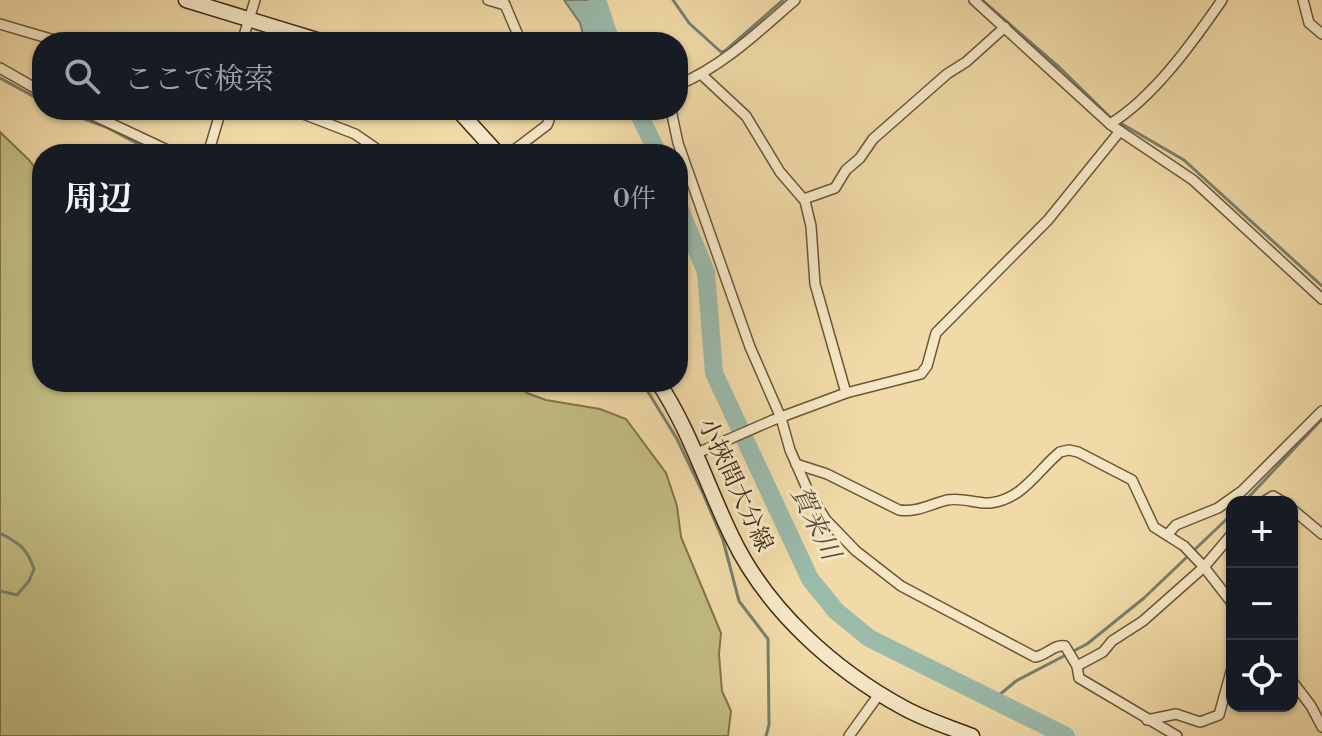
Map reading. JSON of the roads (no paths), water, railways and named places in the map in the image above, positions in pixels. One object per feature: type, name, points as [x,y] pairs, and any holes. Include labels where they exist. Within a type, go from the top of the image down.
[{"type":"main road","points":[[186,0],[291,32]]},
{"type":"main road","points":[[467,120],[489,144]]},
{"type":"main road","name":"小挾間大分線","points":[[664,392],[701,451],[733,541],[768,595],[809,638],[880,693],[926,719],[972,736]]},
{"type":"street","points":[[245,32],[255,0]]},
{"type":"street","points":[[488,0],[504,3],[517,32]]},
{"type":"street","points":[[688,81],[702,75],[736,51],[795,0]]},
{"type":"street","points":[[974,0],[1110,124],[1176,166],[1322,299]]},
{"type":"street","points":[[1110,124],[1143,98],[1197,36],[1222,0]]},
{"type":"street","points":[[1303,0],[1309,23],[1322,34]]},
{"type":"street","points":[[0,24],[32,33]]},
{"type":"street","points":[[804,199],[835,188],[873,139],[1005,27]]},
{"type":"street","points":[[0,68],[32,86]]},
{"type":"street","points":[[702,75],[746,116],[780,172],[804,199],[811,226],[815,284],[846,393]]},
{"type":"street","points":[[103,120],[155,144]]},
{"type":"street","points":[[211,144],[218,120]]},
{"type":"street","points":[[319,120],[355,134],[370,144]]},
{"type":"street","points":[[522,144],[547,125],[548,120]]},
{"type":"street","points":[[673,120],[678,144]]},
{"type":"street","points":[[701,451],[846,393],[921,374],[927,366],[936,333],[1048,220],[1120,131]]},
{"type":"street","points":[[688,171],[777,419],[809,493],[826,520],[844,540],[893,581],[1035,657],[1047,654],[1055,647],[1065,646],[1077,666],[1079,678],[1177,736]]},
{"type":"street","points":[[1167,535],[1176,525],[1218,508],[1242,491],[1322,411]]},
{"type":"street","points":[[796,464],[827,474],[899,510],[910,511],[961,498],[987,503],[1003,500],[1019,493],[1049,461],[1060,452],[1069,450],[1132,480],[1154,527],[1184,546],[1226,595]]},
{"type":"street","points":[[1298,514],[1322,534]]},
{"type":"street","points":[[1077,666],[1103,652],[1112,641],[1143,621],[1204,567],[1226,541]]},
{"type":"street","points":[[1298,689],[1322,727]]},
{"type":"street","points":[[1147,720],[1176,714],[1200,722],[1219,715],[1226,690]]},
{"type":"street","points":[[849,736],[880,693]]},
{"type":"waterway","name":"賀来川","points":[[597,0],[608,32]]},
{"type":"waterway","points":[[673,0],[689,23],[721,52],[783,0]]},
{"type":"waterway","points":[[982,0],[1060,68],[1110,117],[1184,160],[1322,286]]},
{"type":"waterway","points":[[0,78],[32,96]]},
{"type":"waterway","points":[[87,120],[138,144]]},
{"type":"waterway","name":"賀来川","points":[[642,120],[653,144]]},
{"type":"waterway","name":"賀来川","points":[[688,229],[706,272],[714,373],[810,579],[836,611],[869,638],[1066,736]]},
{"type":"waterway","points":[[648,392],[677,439],[702,491],[723,540],[739,601],[768,639],[769,725],[766,736]]},
{"type":"waterway","points":[[1250,496],[1322,419]]},
{"type":"waterway","points":[[992,701],[1016,681],[1087,644],[1144,598],[1226,520]]},
{"type":"waterway","points":[[0,533],[22,547],[34,569],[17,595],[0,591]]}]
